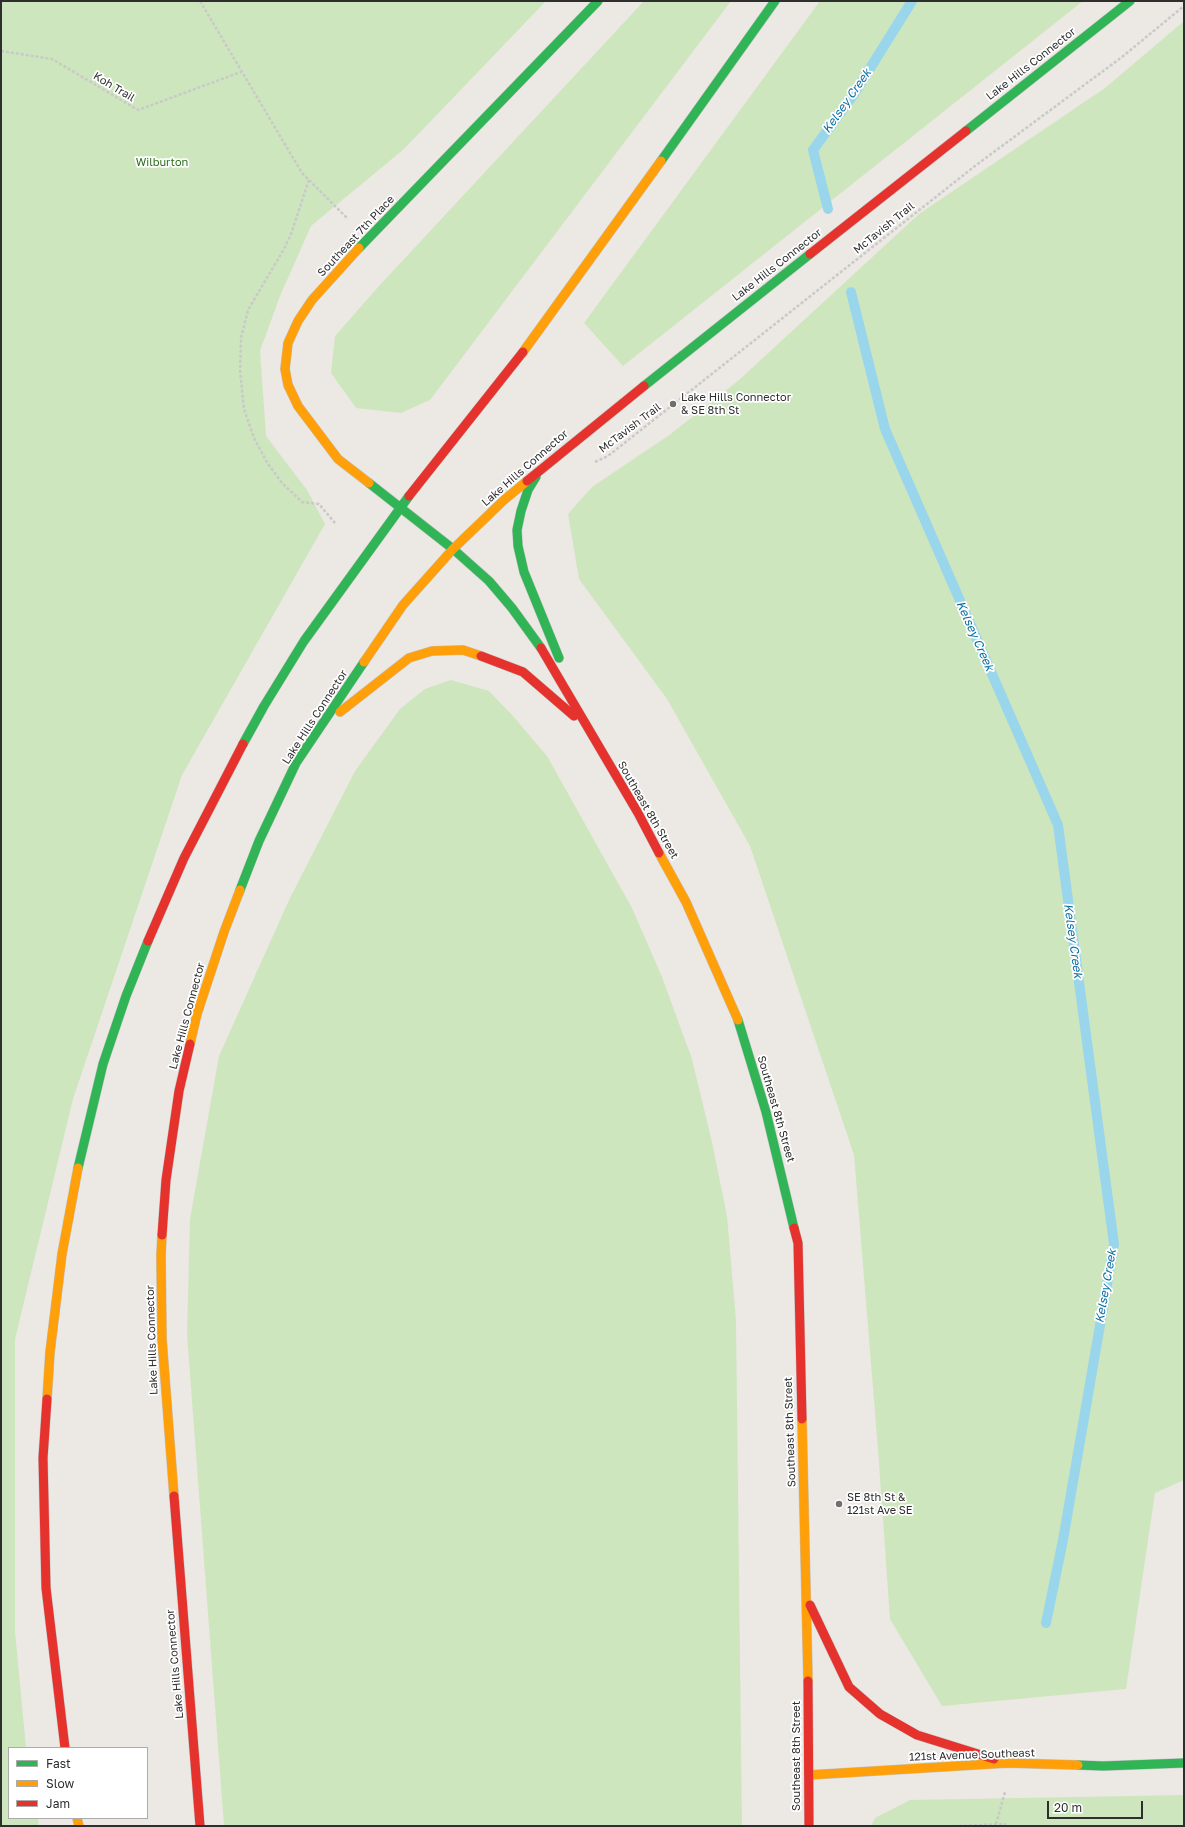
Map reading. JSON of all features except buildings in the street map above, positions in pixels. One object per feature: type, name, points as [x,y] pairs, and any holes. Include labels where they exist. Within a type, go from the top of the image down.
[{"type":"main road","name":"Southeast 7th Place","points":[[400,508],[338,459],[298,406],[288,385],[285,368],[288,343],[298,321],[312,300],[368,239],[598,1]]},
{"type":"main road","points":[[65,1747],[46,1588],[43,1458],[50,1352],[62,1254],[78,1169],[103,1064],[126,996],[156,921],[184,858],[224,779],[264,706],[304,641],[400,508],[538,332],[775,1]]},
{"type":"main road","name":"Lake Hills Connector","points":[[200,1826],[162,1340],[161,1256],[166,1180],[179,1091],[197,1014],[224,932],[259,841],[293,770],[403,605],[453,549],[504,500],[543,466],[1130,1]]},
{"type":"main road","points":[[543,466],[528,490],[520,511],[517,530],[518,546],[524,572],[537,601],[586,726]]},
{"type":"main road","name":"Southeast 8th Street","points":[[400,508],[453,549],[489,581],[533,635],[638,812],[686,902],[735,1011],[766,1112],[798,1242],[807,1598],[809,1826]]},
{"type":"main road","points":[[323,725],[409,658],[432,651],[463,650],[492,659],[523,672],[586,726]]},
{"type":"main road","points":[[807,1598],[849,1687],[880,1714],[917,1735],[1007,1763]]},
{"type":"main road","name":"121st Avenue Southeast","points":[[809,1774],[1007,1763],[1104,1766],[1184,1763]]},
{"type":"path","points":[[200,1],[302,173],[368,239]]},
{"type":"path","name":"McTavish Trail","points":[[594,463],[608,456],[974,166],[1122,57],[1184,6]]},
{"type":"path","name":"Koh Trail","points":[[1,51],[52,59],[138,110],[241,72]]},
{"type":"path","points":[[996,1824],[1005,1792]]},
{"type":"path","points":[[958,1826],[996,1824],[1005,1824],[1005,1826]]},
{"type":"green space","name":"Wilburton","points":[[1,1],[546,1],[404,149],[311,226],[280,296],[260,351],[266,436],[307,490],[325,524],[182,775],[73,1099],[15,1339],[15,1631],[26,1747],[8,1747],[8,1819],[38,1819],[39,1826],[1,1826]]},
{"type":"green space","points":[[644,1],[731,1],[430,400],[401,413],[356,408],[331,373],[335,336],[379,286]]},
{"type":"green space","points":[[820,1],[1083,1],[623,366],[584,323]]},
{"type":"green space","points":[[1184,21],[1184,1480],[1155,1493],[1126,1689],[942,1706],[890,1619],[854,1155],[750,846],[667,699],[579,579],[568,514],[592,487],[668,436],[739,380],[919,214],[1105,88]]},
{"type":"green space","points":[[451,680],[489,691],[513,716],[547,756],[632,908],[662,977],[692,1059],[712,1142],[727,1216],[736,1320],[742,1826],[224,1826],[187,1334],[190,1219],[219,1056],[289,900],[355,771],[400,709],[425,689]]},
{"type":"green space","points":[[1184,1795],[1184,1826],[871,1826],[875,1818],[910,1800]]},
{"type":"waterway","name":"Kelsey Creek","points":[[828,209],[813,150],[854,94],[912,1]]},
{"type":"waterway","name":"Kelsey Creek","points":[[851,292],[885,429],[1058,825],[1114,1244],[1063,1540],[1046,1623]]},
{"type":"traffic: fast","points":[[359,248],[598,1]]},
{"type":"traffic: fast","points":[[661,161],[775,1]]},
{"type":"traffic: fast","points":[[966,131],[1130,1]]},
{"type":"traffic: fast","points":[[644,386],[810,254]]},
{"type":"traffic: fast","points":[[536,477],[528,490],[521,511],[517,530],[518,546],[524,572],[559,658]]},
{"type":"traffic: fast","points":[[369,483],[453,549],[489,581],[512,608],[541,648]]},
{"type":"traffic: fast","points":[[243,744],[264,706],[304,641],[409,496]]},
{"type":"traffic: fast","points":[[240,890],[259,841],[296,763],[364,662]]},
{"type":"traffic: fast","points":[[78,1168],[103,1064],[126,996],[148,941]]},
{"type":"traffic: fast","points":[[738,1020],[766,1112],[794,1228]]},
{"type":"traffic: fast","points":[[1078,1765],[1103,1766],[1184,1763]]},
{"type":"traffic: slow","points":[[523,352],[661,161]]},
{"type":"traffic: slow","points":[[359,248],[312,300],[298,321],[288,343],[285,369],[288,385],[298,406],[338,459],[369,483]]},
{"type":"traffic: slow","points":[[364,662],[403,605],[453,549],[504,500],[527,481]]},
{"type":"traffic: slow","points":[[340,712],[409,658],[432,651],[463,650],[481,656]]},
{"type":"traffic: slow","points":[[659,853],[686,902],[738,1020]]},
{"type":"traffic: slow","points":[[190,1044],[197,1014],[224,932],[240,890]]},
{"type":"traffic: slow","points":[[47,1399],[50,1352],[62,1254],[78,1168]]},
{"type":"traffic: slow","points":[[162,1235],[162,1339],[174,1496]]},
{"type":"traffic: slow","points":[[802,1419],[808,1681]]},
{"type":"traffic: slow","points":[[809,1775],[1007,1763],[1078,1765]]},
{"type":"traffic: slow","points":[[77,1819],[79,1826]]},
{"type":"traffic: jam","points":[[810,254],[966,131]]},
{"type":"traffic: jam","points":[[409,496],[523,352]]},
{"type":"traffic: jam","points":[[527,481],[644,386]]},
{"type":"traffic: jam","points":[[541,648],[638,813],[659,853]]},
{"type":"traffic: jam","points":[[481,656],[523,672],[574,716]]},
{"type":"traffic: jam","points":[[148,941],[184,858],[243,744]]},
{"type":"traffic: jam","points":[[162,1235],[166,1180],[179,1091],[190,1044]]},
{"type":"traffic: jam","points":[[794,1228],[798,1243],[802,1419]]},
{"type":"traffic: jam","points":[[47,1399],[43,1458],[46,1588],[65,1747]]},
{"type":"traffic: jam","points":[[174,1496],[200,1826]]},
{"type":"traffic: jam","points":[[810,1605],[849,1687],[880,1714],[917,1735],[994,1759]]},
{"type":"traffic: jam","points":[[808,1681],[809,1826]]},
{"type":"place","name":"Lake Hills Connector & SE 8th St","points":[[673,404]]},
{"type":"place","name":"SE 8th St & 121st Ave SE","points":[[839,1504]]}]
